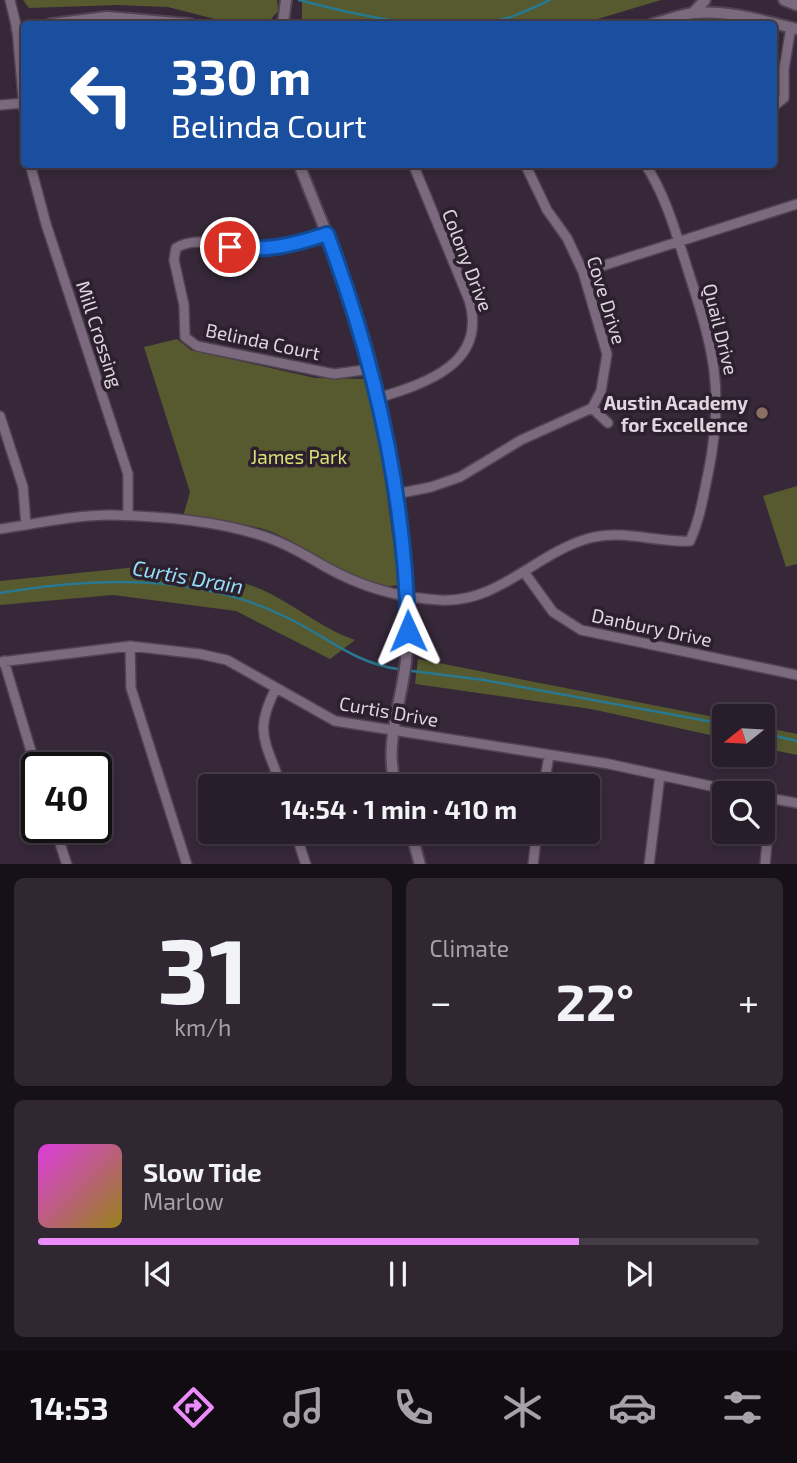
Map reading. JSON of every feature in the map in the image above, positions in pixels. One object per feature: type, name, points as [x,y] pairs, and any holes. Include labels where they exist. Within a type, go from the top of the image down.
[{"type":"street","points":[[10,0],[21,29]]},
{"type":"street","points":[[283,21],[286,0]]},
{"type":"street","points":[[695,19],[705,0]]},
{"type":"street","points":[[717,0],[722,14]]},
{"type":"street","points":[[784,0],[797,4]]},
{"type":"street","points":[[695,19],[722,14],[769,21]]},
{"type":"street","points":[[75,21],[107,17],[154,21]]},
{"type":"street","points":[[777,23],[794,28],[784,69],[784,98],[777,104]]},
{"type":"street","points":[[0,105],[21,103]]},
{"type":"street","name":"Mill Crossing","points":[[31,168],[46,225],[128,474],[128,516]]},
{"type":"street","points":[[301,168],[353,304],[378,398],[396,494],[407,595],[407,661],[395,731],[392,774]]},
{"type":"street","name":"Colony Drive","points":[[378,398],[420,385],[462,356],[474,333],[475,319],[469,300],[415,168]]},
{"type":"street","name":"Cove Drive","points":[[528,168],[547,210],[568,238],[583,272],[607,354],[603,382],[592,408]]},
{"type":"street","name":"Quail Drive","points":[[524,572],[565,547],[599,536],[630,534],[690,541],[701,510],[716,433],[717,377],[707,331],[679,241],[665,201],[647,168]]},
{"type":"street","points":[[583,272],[797,204]]},
{"type":"street","name":"Belinda Court","points":[[327,234],[284,248],[256,251],[194,241],[176,248],[174,260],[183,296],[185,337],[197,346],[334,374],[371,369]]},
{"type":"street","points":[[396,494],[431,487],[460,477],[521,440],[592,408],[608,423]]},
{"type":"street","points":[[0,416],[23,487],[26,525]]},
{"type":"street","points":[[0,529],[109,515],[242,530],[265,537],[371,588],[458,600],[495,588],[524,572]]},
{"type":"street","name":"Danbury Drive","points":[[524,572],[552,612],[581,630],[797,675]]},
{"type":"street","points":[[130,646],[131,688],[187,864]]},
{"type":"street","name":"Curtis Drive","points":[[2,662],[130,646],[164,648],[227,660],[335,721],[549,755],[712,786]]},
{"type":"street","points":[[2,662],[31,752]]},
{"type":"street","points":[[276,688],[265,710],[261,726],[277,774]]},
{"type":"street","points":[[546,774],[549,755]]},
{"type":"street","points":[[649,864],[660,775]]},
{"type":"street","points":[[775,799],[797,803]]},
{"type":"street","points":[[60,843],[67,864]]},
{"type":"street","points":[[299,844],[306,864]]},
{"type":"street","points":[[415,844],[420,864]]},
{"type":"street","points":[[533,864],[535,844]]},
{"type":"street","points":[[765,864],[766,844]]},
{"type":"green space","points":[[23,0],[277,0],[278,11],[270,21],[222,21],[168,7],[117,5],[29,8]]},
{"type":"green space","points":[[302,0],[661,0],[591,21],[302,21]]},
{"type":"green space","name":"James Park","points":[[177,339],[191,350],[315,378],[365,379],[380,444],[399,585],[381,586],[346,574],[294,543],[260,528],[183,517],[190,492],[144,347]]},
{"type":"green space","points":[[797,486],[797,564],[786,567],[763,496]]},
{"type":"green space","points":[[137,567],[204,575],[254,586],[355,640],[330,659],[236,611],[113,595],[0,605],[0,581]]},
{"type":"green space","points":[[418,659],[712,717],[712,735],[591,709],[415,684]]},
{"type":"green space","points":[[775,729],[797,734],[797,755],[775,750]]},
{"type":"waterway","points":[[299,0],[401,21]]},
{"type":"waterway","points":[[498,21],[550,0]]},
{"type":"waterway","name":"Curtis Drain","points":[[0,593],[110,582],[183,586],[254,603],[302,625],[354,655],[398,669]]},
{"type":"waterway","name":"Curtis Drain","points":[[412,671],[484,680],[712,722]]},
{"type":"waterway","name":"Curtis Drain","points":[[775,736],[797,741]]},
{"type":"place","name":"Austin Academy for Excellence","points":[[762,413]]},
{"type":"route","points":[[230,247],[256,251],[284,248],[327,234],[353,304],[378,398],[396,494],[406,574],[408,631]]}]
